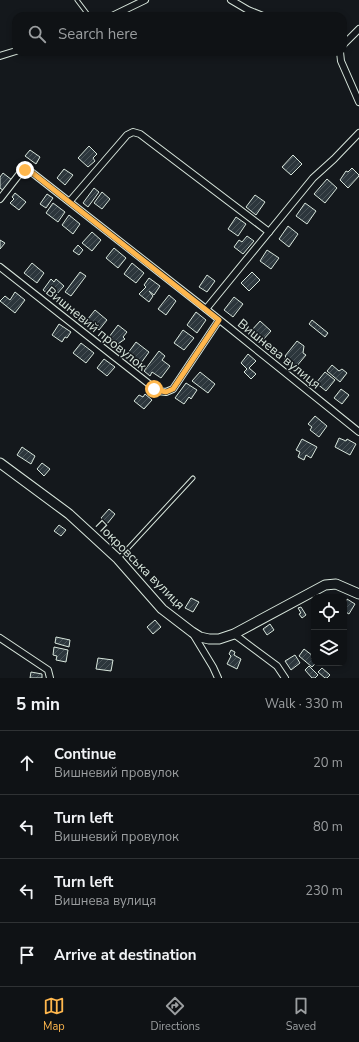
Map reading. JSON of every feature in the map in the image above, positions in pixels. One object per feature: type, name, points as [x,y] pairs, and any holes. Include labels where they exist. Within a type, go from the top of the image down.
[{"type":"street","points":[[120,12],[145,0]]},
{"type":"street","points":[[231,0],[253,12]]},
{"type":"street","points":[[347,41],[359,29]]},
{"type":"street","points":[[0,56],[12,52]]},
{"type":"street","points":[[340,56],[341,61],[359,102]]},
{"type":"street","points":[[70,202],[127,135],[133,132],[140,134],[269,232]]},
{"type":"street","points":[[206,309],[313,178],[359,133]]},
{"type":"street","name":"Вишнева вулиця","points":[[0,199],[21,172],[25,170],[30,171],[206,309],[359,432]]},
{"type":"street","name":"Вишневий провулок","points":[[0,267],[158,391],[166,392],[173,389],[219,320]]},
{"type":"street","name":"Покровська вулиця","points":[[0,463],[69,514],[118,559],[162,609],[200,637],[219,639],[234,634],[325,585],[336,584],[359,594]]},
{"type":"street","points":[[192,632],[218,678]]},
{"type":"street","points":[[234,634],[277,666],[286,678]]},
{"type":"street","points":[[0,638],[45,668],[50,674],[50,678]]},
{"type":"lane","points":[[77,0],[86,12]]},
{"type":"lane","points":[[118,559],[193,478]]},
{"type":"building","points":[[89,146],[97,154],[93,158],[95,161],[88,167],[78,158]]},
{"type":"building","points":[[30,150],[40,157],[36,164],[25,156]]},
{"type":"building","points":[[293,155],[302,164],[291,175],[282,167]]},
{"type":"building","points":[[352,168],[359,176],[348,188],[340,180],[346,171],[348,172]]},
{"type":"building","points":[[64,169],[73,175],[65,185],[57,178]]},
{"type":"building","points":[[3,173],[12,180],[4,191],[0,188],[0,177]]},
{"type":"building","points":[[327,179],[337,188],[325,203],[314,194]]},
{"type":"building","points":[[94,188],[99,192],[88,207],[83,203]]},
{"type":"building","points":[[102,192],[110,199],[102,209],[94,203]]},
{"type":"building","points":[[15,193],[26,202],[19,210],[10,203],[14,199],[12,197]]},
{"type":"building","points":[[47,194],[53,198],[46,208],[40,204]]},
{"type":"building","points":[[255,195],[265,202],[256,215],[246,207]]},
{"type":"building","points":[[53,203],[65,212],[58,222],[46,213]]},
{"type":"building","points":[[305,203],[316,211],[307,224],[296,216]]},
{"type":"building","points":[[69,215],[80,224],[73,234],[62,225]]},
{"type":"building","points":[[236,217],[246,224],[238,236],[228,229]]},
{"type":"building","points":[[288,226],[298,234],[289,247],[279,239]]},
{"type":"building","points":[[92,232],[101,240],[92,251],[82,243]]},
{"type":"building","points":[[247,236],[254,241],[243,254],[234,247],[239,240],[242,242]]},
{"type":"building","points":[[0,240],[5,243],[0,249]]},
{"type":"building","points":[[78,245],[83,250],[79,255],[73,251]]},
{"type":"building","points":[[114,248],[126,258],[118,268],[106,258]]},
{"type":"building","points":[[267,250],[279,258],[271,269],[260,261]]},
{"type":"building","points":[[32,263],[44,273],[37,283],[24,273]]},
{"type":"building","points":[[132,263],[144,273],[136,283],[124,274]]},
{"type":"building","points":[[80,272],[86,276],[71,296],[65,292]]},
{"type":"building","points":[[252,272],[260,280],[249,291],[241,283]]},
{"type":"building","points":[[207,275],[215,281],[207,292],[199,287]]},
{"type":"building","points":[[149,278],[160,286],[154,295],[149,291],[153,296],[149,302],[139,294],[146,287],[144,285]]},
{"type":"building","points":[[51,279],[54,282],[56,279],[64,286],[56,295],[51,290],[48,294],[43,290]]},
{"type":"building","points":[[15,292],[25,300],[15,313],[0,301],[5,296],[10,300]]},
{"type":"building","points":[[169,295],[176,301],[166,315],[158,309]]},
{"type":"building","points":[[234,297],[243,304],[233,317],[224,310]]},
{"type":"building","points":[[95,310],[107,320],[99,330],[87,320]]},
{"type":"building","points":[[196,312],[206,320],[197,333],[187,325]]},
{"type":"building","points":[[312,320],[328,333],[325,337],[309,324]]},
{"type":"building","points":[[260,321],[271,331],[262,341],[251,331]]},
{"type":"building","points":[[59,324],[71,332],[62,342],[52,335]]},
{"type":"building","points":[[118,325],[127,332],[123,337],[125,339],[118,344],[109,337]]},
{"type":"building","points":[[183,330],[194,338],[184,350],[174,343]]},
{"type":"building","points":[[297,341],[304,346],[303,353],[306,355],[296,367],[292,363],[290,366],[284,361],[285,356]]},
{"type":"building","points":[[136,342],[149,352],[141,363],[128,353]]},
{"type":"building","points":[[81,343],[94,353],[86,363],[73,353]]},
{"type":"building","points":[[159,351],[165,356],[162,360],[170,366],[161,378],[152,372],[150,376],[144,371]]},
{"type":"building","points":[[248,354],[256,361],[249,368],[256,374],[251,379],[244,372],[247,369],[241,363]]},
{"type":"building","points":[[104,359],[115,367],[107,376],[97,368]]},
{"type":"building","points":[[332,365],[339,371],[342,369],[347,373],[340,382],[327,371]]},
{"type":"building","points":[[200,372],[215,384],[208,393],[192,381]]},
{"type":"building","points":[[325,372],[335,380],[326,391],[316,383]]},
{"type":"building","points":[[186,383],[197,390],[191,399],[189,397],[184,404],[175,398]]},
{"type":"building","points":[[341,389],[349,395],[342,404],[334,398]]},
{"type":"building","points":[[145,394],[152,400],[144,409],[134,401],[139,395],[143,397]]},
{"type":"building","points":[[315,416],[327,426],[319,437],[310,430],[312,427],[308,424]]},
{"type":"building","points":[[339,438],[346,441],[347,439],[356,444],[350,455],[335,447]]},
{"type":"building","points":[[302,439],[317,447],[311,458],[306,455],[304,460],[298,457],[300,452],[296,450]]},
{"type":"building","points":[[22,447],[35,456],[31,464],[17,455]]},
{"type":"building","points":[[42,463],[50,469],[44,476],[37,469]]},
{"type":"building","points":[[109,509],[115,514],[107,524],[101,518]]},
{"type":"building","points":[[59,525],[66,530],[61,536],[54,531]]},
{"type":"building","points":[[191,598],[199,602],[193,612],[185,608]]},
{"type":"building","points":[[347,599],[355,604],[349,614],[347,613]]},
{"type":"building","points":[[301,607],[306,615],[302,618],[299,614],[301,613],[298,608]]},
{"type":"building","points":[[155,620],[161,627],[153,634],[147,627]]},
{"type":"building","points":[[270,624],[274,630],[267,635],[263,629]]},
{"type":"building","points":[[56,637],[70,640],[69,647],[55,643]]},
{"type":"building","points":[[54,647],[68,650],[66,662],[56,660],[57,656],[53,655]]},
{"type":"building","points":[[304,649],[311,654],[311,666],[313,666],[312,667],[299,656]]},
{"type":"building","points":[[231,650],[235,652],[234,655],[241,659],[237,669],[227,664],[231,656],[229,654]]},
{"type":"building","points":[[295,655],[300,663],[291,670],[285,661]]},
{"type":"building","points":[[98,658],[113,660],[111,671],[96,669]]},
{"type":"building","points":[[309,666],[318,675],[315,678],[312,678],[305,670]]},
{"type":"building","points":[[322,668],[330,675],[327,678],[318,672]]},
{"type":"building","points":[[31,672],[42,674],[42,678],[30,678]]},
{"type":"route","points":[[25,170],[30,171],[219,320],[173,389],[162,392],[154,389]]}]
